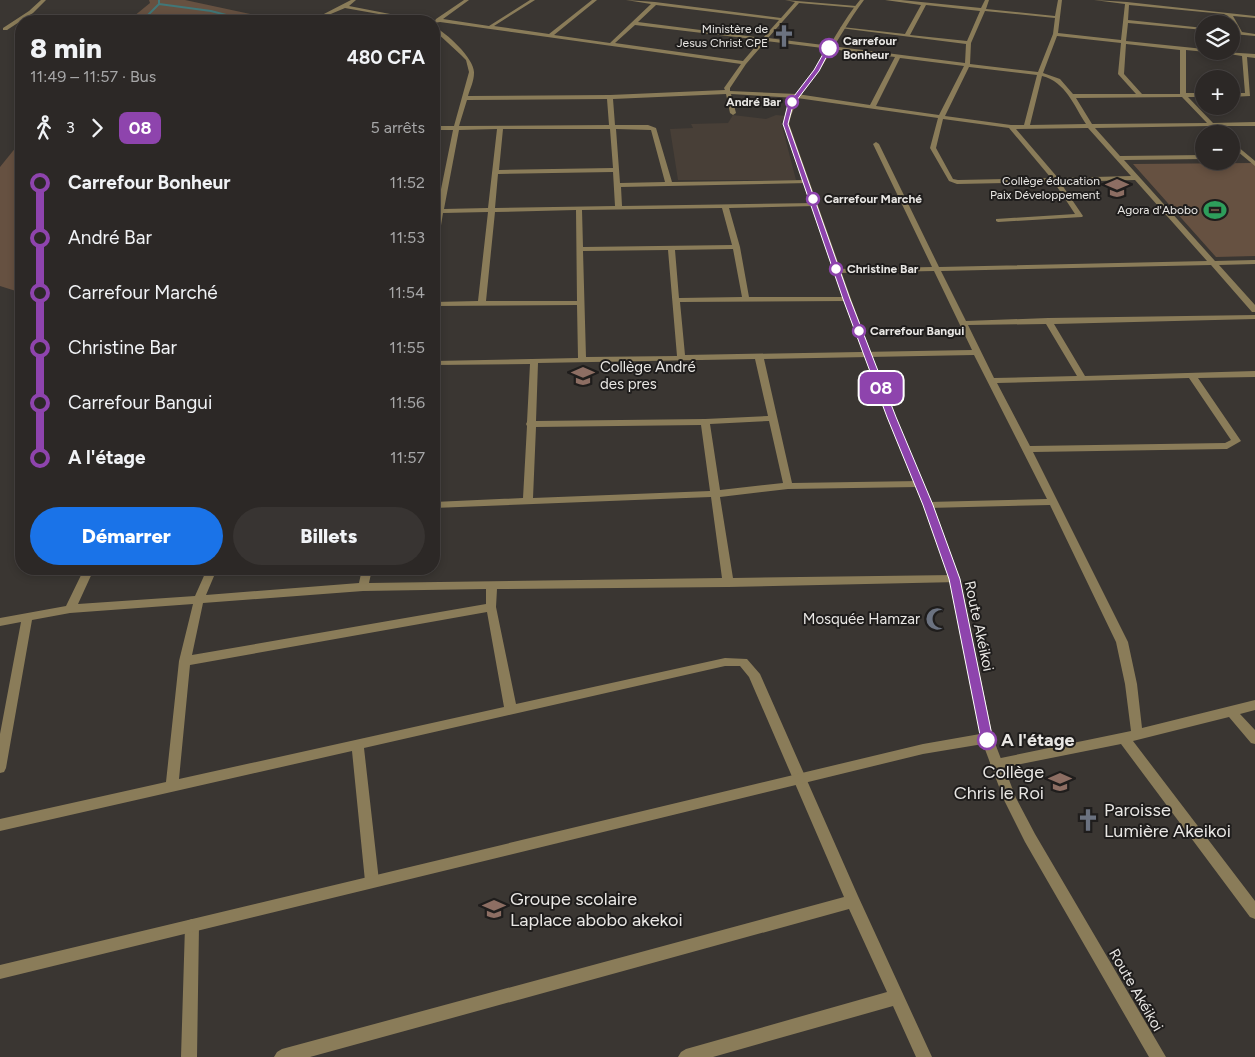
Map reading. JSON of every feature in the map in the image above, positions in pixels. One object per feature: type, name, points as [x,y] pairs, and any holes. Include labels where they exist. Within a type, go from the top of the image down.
[{"type":"street","points":[[26,15],[44,0]]},
{"type":"street","points":[[324,15],[354,0]]},
{"type":"street","points":[[456,0],[466,1]]},
{"type":"street","points":[[490,27],[533,0]]},
{"type":"street","points":[[550,36],[595,0]]},
{"type":"street","points":[[628,0],[781,19]]},
{"type":"street","points":[[787,0],[859,4]]},
{"type":"street","points":[[887,0],[1056,18]]},
{"type":"street","points":[[987,0],[970,43],[967,66],[941,117],[934,150],[953,181],[1136,178]]},
{"type":"street","points":[[1027,126],[1040,74],[1055,34],[1060,0]]},
{"type":"street","points":[[1096,0],[1255,17]]},
{"type":"street","points":[[440,19],[466,1]]},
{"type":"street","points":[[733,113],[727,88],[744,63],[798,1]]},
{"type":"street","points":[[612,44],[655,3]]},
{"type":"street","points":[[1127,3],[1121,74],[1140,95]]},
{"type":"street","name":"Route Akéikoi","points":[[859,4],[816,71],[790,104],[786,124],[847,299],[928,505],[954,579],[986,738],[1010,800],[1030,838],[1158,1057]]},
{"type":"street","points":[[906,35],[924,4]]},
{"type":"street","points":[[347,5],[350,9],[387,15]]},
{"type":"street","points":[[0,34],[2,29],[15,21]]},
{"type":"street","points":[[1126,21],[1195,28]]},
{"type":"street","points":[[440,22],[490,27],[744,63]]},
{"type":"street","points":[[634,23],[1054,77],[1078,102],[1078,110],[1089,125],[1255,310]]},
{"type":"street","points":[[842,28],[970,43]]},
{"type":"street","points":[[1240,33],[1255,35]]},
{"type":"street","points":[[440,34],[468,60],[472,72],[456,128],[440,198]]},
{"type":"street","points":[[1055,34],[1195,49]]},
{"type":"street","points":[[1183,48],[1183,95],[1211,124]]},
{"type":"street","points":[[1240,55],[1255,56]]},
{"type":"street","points":[[1244,55],[1248,94],[1255,100]]},
{"type":"street","points":[[872,107],[898,57]]},
{"type":"street","points":[[466,98],[610,97],[727,92],[797,96],[1012,127],[1255,124]]},
{"type":"street","points":[[1240,94],[1248,94]]},
{"type":"street","points":[[1072,96],[1195,95]]},
{"type":"street","points":[[610,97],[619,208]]},
{"type":"street","points":[[482,304],[500,127]]},
{"type":"street","points":[[440,128],[648,127],[654,129],[669,184]]},
{"type":"street","points":[[998,220],[1079,217],[1056,180],[1012,127]]},
{"type":"street","points":[[876,144],[991,381],[1027,449],[1122,642],[1130,684],[1131,736],[1255,912]]},
{"type":"street","points":[[1240,151],[1255,164]]},
{"type":"street","points":[[1240,156],[1255,156]]},
{"type":"street","points":[[1118,158],[1195,157]]},
{"type":"street","points":[[496,172],[615,170]]},
{"type":"street","points":[[616,185],[807,182]]},
{"type":"street","points":[[440,211],[815,204]]},
{"type":"street","points":[[725,206],[746,299]]},
{"type":"street","points":[[579,208],[579,303],[582,361]]},
{"type":"street","points":[[671,248],[677,300],[680,358]]},
{"type":"street","points":[[579,249],[736,248]]},
{"type":"street","points":[[837,271],[1255,262]]},
{"type":"street","points":[[677,300],[847,299]]},
{"type":"street","points":[[440,304],[579,303]]},
{"type":"street","points":[[964,323],[1255,317]]},
{"type":"street","points":[[1048,320],[1082,378]]},
{"type":"street","points":[[440,363],[759,358],[977,352]]},
{"type":"street","points":[[759,358],[788,486]]},
{"type":"street","points":[[528,501],[534,362]]},
{"type":"street","points":[[991,381],[1255,374]]},
{"type":"street","points":[[1027,449],[1227,446],[1236,441],[1192,376]]},
{"type":"street","points":[[530,424],[705,422],[773,418]]},
{"type":"street","points":[[705,422],[728,583]]},
{"type":"street","points":[[440,505],[715,494],[788,486],[919,484]]},
{"type":"street","points":[[928,505],[1053,502]]},
{"type":"street","points":[[70,609],[86,575]]},
{"type":"street","points":[[172,787],[185,662],[199,600],[209,575]]},
{"type":"street","points":[[363,587],[366,575]]},
{"type":"street","points":[[0,622],[70,609],[363,587],[954,579]]},
{"type":"street","points":[[492,585],[491,607],[511,710]]},
{"type":"street","points":[[185,662],[491,607]]},
{"type":"street","points":[[0,768],[28,617]]},
{"type":"street","points":[[0,825],[725,662],[742,662],[754,674],[853,901],[924,1057]]},
{"type":"street","points":[[996,764],[1131,736],[1255,705]]},
{"type":"street","points":[[1231,711],[1255,739]]},
{"type":"street","points":[[0,972],[923,749],[986,738]]},
{"type":"street","points":[[358,745],[372,881]]},
{"type":"street","points":[[282,1057],[853,901]]},
{"type":"street","points":[[189,1057],[192,926]]},
{"type":"street","points":[[686,1057],[897,997]]},
{"type":"shaded area","points":[[149,0],[185,0],[254,15],[135,15],[150,3]]},
{"type":"shaded area","points":[[733,115],[766,119],[776,115],[786,116],[781,122],[796,180],[678,180],[670,129],[693,128],[691,124],[728,123]]},
{"type":"shaded area","points":[[15,148],[15,291],[0,286],[0,167]]},
{"type":"shaded area","name":"Agora d'Abobo","points":[[1195,163],[1195,170],[1240,170],[1240,163],[1255,164],[1255,256],[1216,257],[1133,164]]},
{"type":"waterway","points":[[148,15],[159,4]]},
{"type":"waterway","points":[[159,4],[226,15]]},
{"type":"bus line","name":"08","points":[[829,48],[816,71],[790,104],[786,124],[847,299],[928,505],[954,579],[987,740]]},
{"type":"place","name":"Ministère de Jesus Christ CPE","points":[[784,36]]},
{"type":"place","name":"Carrefour Bonheur","points":[[829,48]]},
{"type":"place","name":"André Bar","points":[[792,102]]},
{"type":"place","name":"Collège éducation Paix Développement","points":[[1117,188]]},
{"type":"place","name":"Carrefour Marché","points":[[813,199]]},
{"type":"place","name":"Agora d'Abobo","points":[[1215,210]]},
{"type":"place","name":"Christine Bar","points":[[836,269]]},
{"type":"place","name":"Carrefour Bangui","points":[[859,331]]},
{"type":"place","name":"Collège André des pres","points":[[583,376]]},
{"type":"place","name":"Mosquée Hamzar","points":[[937,619]]},
{"type":"place","name":"A l'étage","points":[[987,740]]},
{"type":"place","name":"Collège Chris le Roi","points":[[1060,782]]},
{"type":"place","name":"Paroisse Lumière Akeikoi","points":[[1088,820]]},
{"type":"place","name":"Groupe scolaire Laplace abobo akekoi","points":[[494,909]]}]
